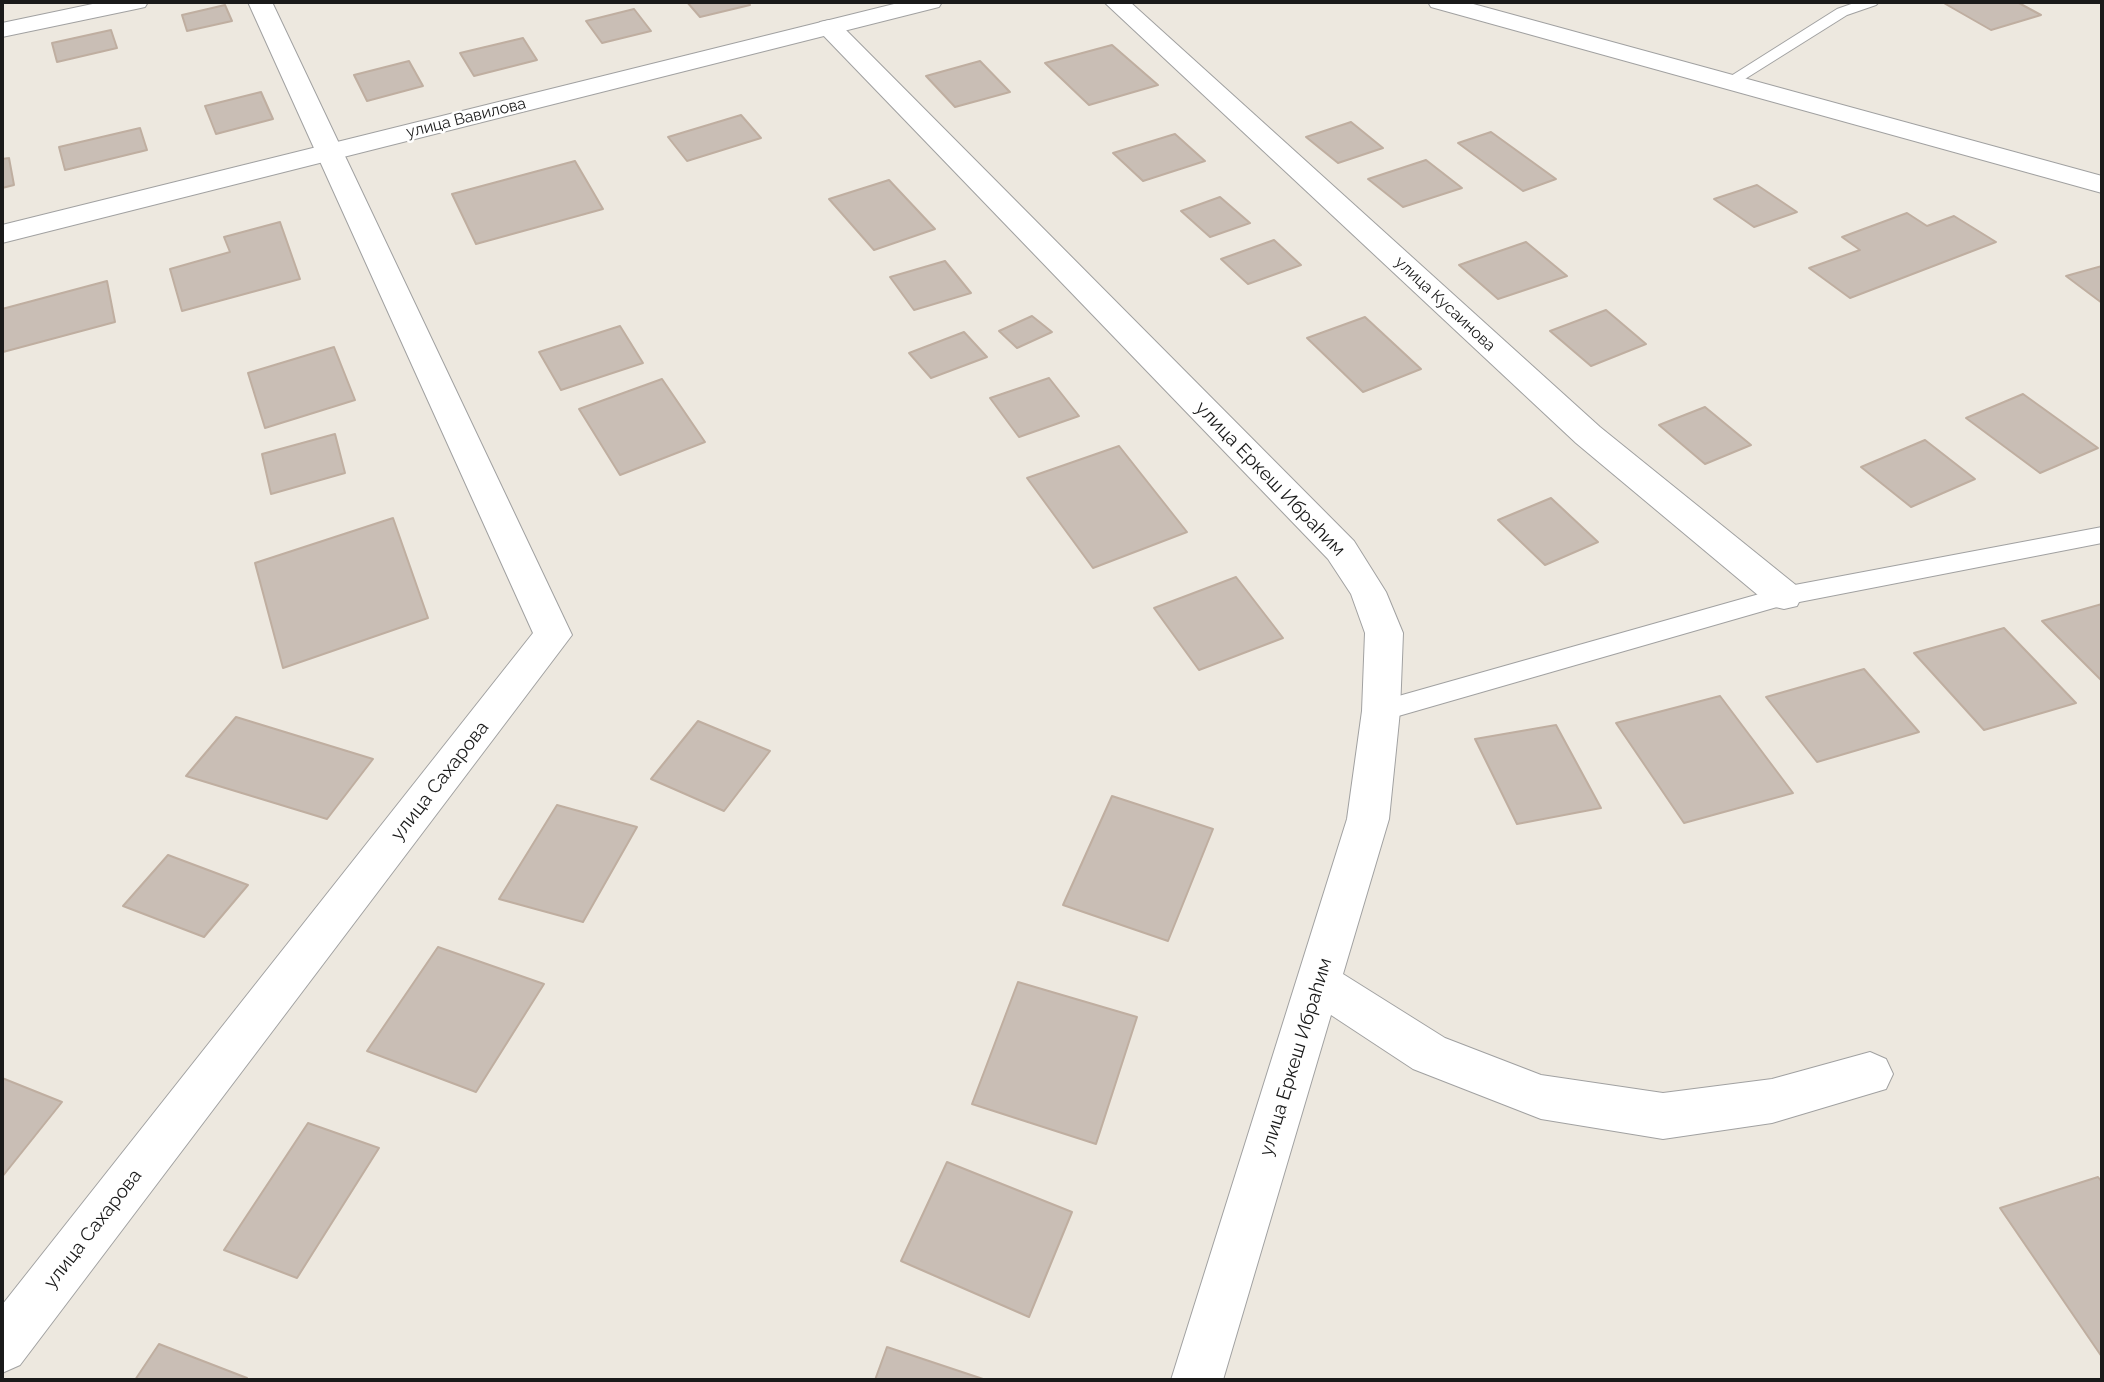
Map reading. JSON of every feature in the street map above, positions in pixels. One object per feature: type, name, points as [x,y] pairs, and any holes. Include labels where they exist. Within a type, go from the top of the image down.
[{"type":"street","points":[[2,30],[136,2]]},
{"type":"street","points":[[260,2],[328,153]]},
{"type":"street","name":"улица Вавилова","points":[[2,234],[930,2]]},
{"type":"street","name":"улица Кусаинова","points":[[1116,2],[1588,435],[1784,596]]},
{"type":"street","points":[[1440,2],[2102,185]]},
{"type":"street","name":"улица Еркеш Ибраһим","points":[[829,27],[1341,550],[1368,592],[1384,633],[1381,711],[1368,820],[1197,1380]]},
{"type":"street","name":"улица Сахарова","points":[[2,1347],[553,635],[328,153]]},
{"type":"street","points":[[1319,983],[1429,1054],[1541,1097],[1663,1116],[1772,1101],[1870,1074]]},
{"type":"lane","points":[[1731,81],[1842,12],[1871,2]]},
{"type":"lane","points":[[1381,711],[1784,596],[2102,535]]},
{"type":"building","points":[[687,2],[748,2],[750,5],[700,17]]},
{"type":"building","points":[[1942,2],[2017,2],[2041,15],[1991,30]]},
{"type":"building","points":[[225,5],[232,21],[187,31],[182,15]]},
{"type":"building","points":[[634,9],[651,31],[602,43],[586,21]]},
{"type":"building","points":[[111,30],[117,48],[57,62],[52,43]]},
{"type":"building","points":[[523,38],[537,60],[474,76],[460,53]]},
{"type":"building","points":[[1112,45],[1158,85],[1089,105],[1045,63]]},
{"type":"building","points":[[409,61],[423,86],[367,101],[354,75]]},
{"type":"building","points":[[980,61],[1010,92],[955,107],[926,76]]},
{"type":"building","points":[[261,92],[273,119],[216,134],[205,106]]},
{"type":"building","points":[[741,115],[761,138],[687,161],[668,137]]},
{"type":"building","points":[[1351,122],[1383,148],[1338,163],[1306,137]]},
{"type":"building","points":[[140,128],[147,150],[65,170],[59,147]]},
{"type":"building","points":[[1491,132],[1556,179],[1523,191],[1458,143]]},
{"type":"building","points":[[1175,134],[1205,161],[1143,181],[1113,153]]},
{"type":"building","points":[[9,158],[14,185],[2,188],[2,159]]},
{"type":"building","points":[[1426,160],[1462,188],[1403,207],[1368,179]]},
{"type":"building","points":[[575,161],[603,209],[476,244],[452,194]]},
{"type":"building","points":[[889,180],[935,229],[874,250],[829,199]]},
{"type":"building","points":[[1757,185],[1797,212],[1754,227],[1714,199]]},
{"type":"building","points":[[1220,197],[1250,223],[1210,237],[1181,211]]},
{"type":"building","points":[[1907,213],[1927,226],[1954,216],[1996,242],[1850,298],[1809,268],[1860,250],[1842,237]]},
{"type":"building","points":[[280,222],[300,279],[182,311],[170,269],[230,252],[224,237]]},
{"type":"building","points":[[1274,240],[1301,265],[1248,284],[1221,259]]},
{"type":"building","points":[[1526,242],[1567,276],[1498,299],[1459,265]]},
{"type":"building","points":[[945,261],[971,293],[914,310],[890,277]]},
{"type":"building","points":[[2102,266],[2102,303],[2066,276]]},
{"type":"building","points":[[107,281],[115,322],[3,352],[2,309]]},
{"type":"building","points":[[1606,310],[1646,344],[1591,366],[1550,331]]},
{"type":"building","points":[[1032,316],[1052,332],[1017,348],[999,331]]},
{"type":"building","points":[[1365,317],[1421,369],[1363,392],[1307,338]]},
{"type":"building","points":[[620,326],[643,363],[561,390],[539,352]]},
{"type":"building","points":[[964,332],[987,357],[931,378],[909,353]]},
{"type":"building","points":[[334,347],[355,400],[265,428],[248,373]]},
{"type":"building","points":[[1049,378],[1079,416],[1019,437],[990,398]]},
{"type":"building","points":[[662,379],[705,442],[620,475],[579,409]]},
{"type":"building","points":[[2023,394],[2098,448],[2040,473],[1966,418]]},
{"type":"building","points":[[1705,407],[1751,445],[1705,464],[1659,425]]},
{"type":"building","points":[[335,434],[345,473],[271,494],[262,454]]},
{"type":"building","points":[[1925,440],[1975,479],[1911,507],[1861,467]]},
{"type":"building","points":[[1119,446],[1187,532],[1093,568],[1027,478]]},
{"type":"building","points":[[1551,498],[1598,542],[1545,565],[1498,520]]},
{"type":"building","points":[[393,518],[428,618],[283,668],[255,563]]},
{"type":"building","points":[[1236,577],[1283,638],[1199,670],[1154,608]]},
{"type":"building","points":[[2102,604],[2102,681],[2042,621]]},
{"type":"building","points":[[2004,628],[2076,703],[1984,730],[1914,653]]},
{"type":"building","points":[[1864,669],[1919,732],[1817,762],[1766,697]]},
{"type":"building","points":[[1720,696],[1793,793],[1684,823],[1616,723]]},
{"type":"building","points":[[236,717],[373,759],[327,819],[186,776]]},
{"type":"building","points":[[698,721],[770,751],[724,811],[651,779]]},
{"type":"building","points":[[1556,725],[1601,808],[1517,824],[1475,739]]},
{"type":"building","points":[[1112,796],[1213,829],[1168,941],[1063,905]]},
{"type":"building","points":[[557,805],[637,827],[583,922],[499,899]]},
{"type":"building","points":[[168,855],[248,885],[204,937],[123,906]]},
{"type":"building","points":[[438,947],[544,984],[476,1092],[367,1051]]},
{"type":"building","points":[[1018,982],[1137,1017],[1096,1144],[972,1104]]},
{"type":"building","points":[[2,1078],[62,1102],[2,1177]]},
{"type":"building","points":[[308,1123],[379,1148],[297,1278],[224,1250]]},
{"type":"building","points":[[947,1162],[1072,1212],[1029,1317],[901,1261]]},
{"type":"building","points":[[2098,1177],[2102,1182],[2102,1357],[2000,1208]]},
{"type":"building","points":[[159,1344],[247,1378],[135,1380]]},
{"type":"building","points":[[887,1347],[983,1379],[983,1380],[875,1380]]}]
